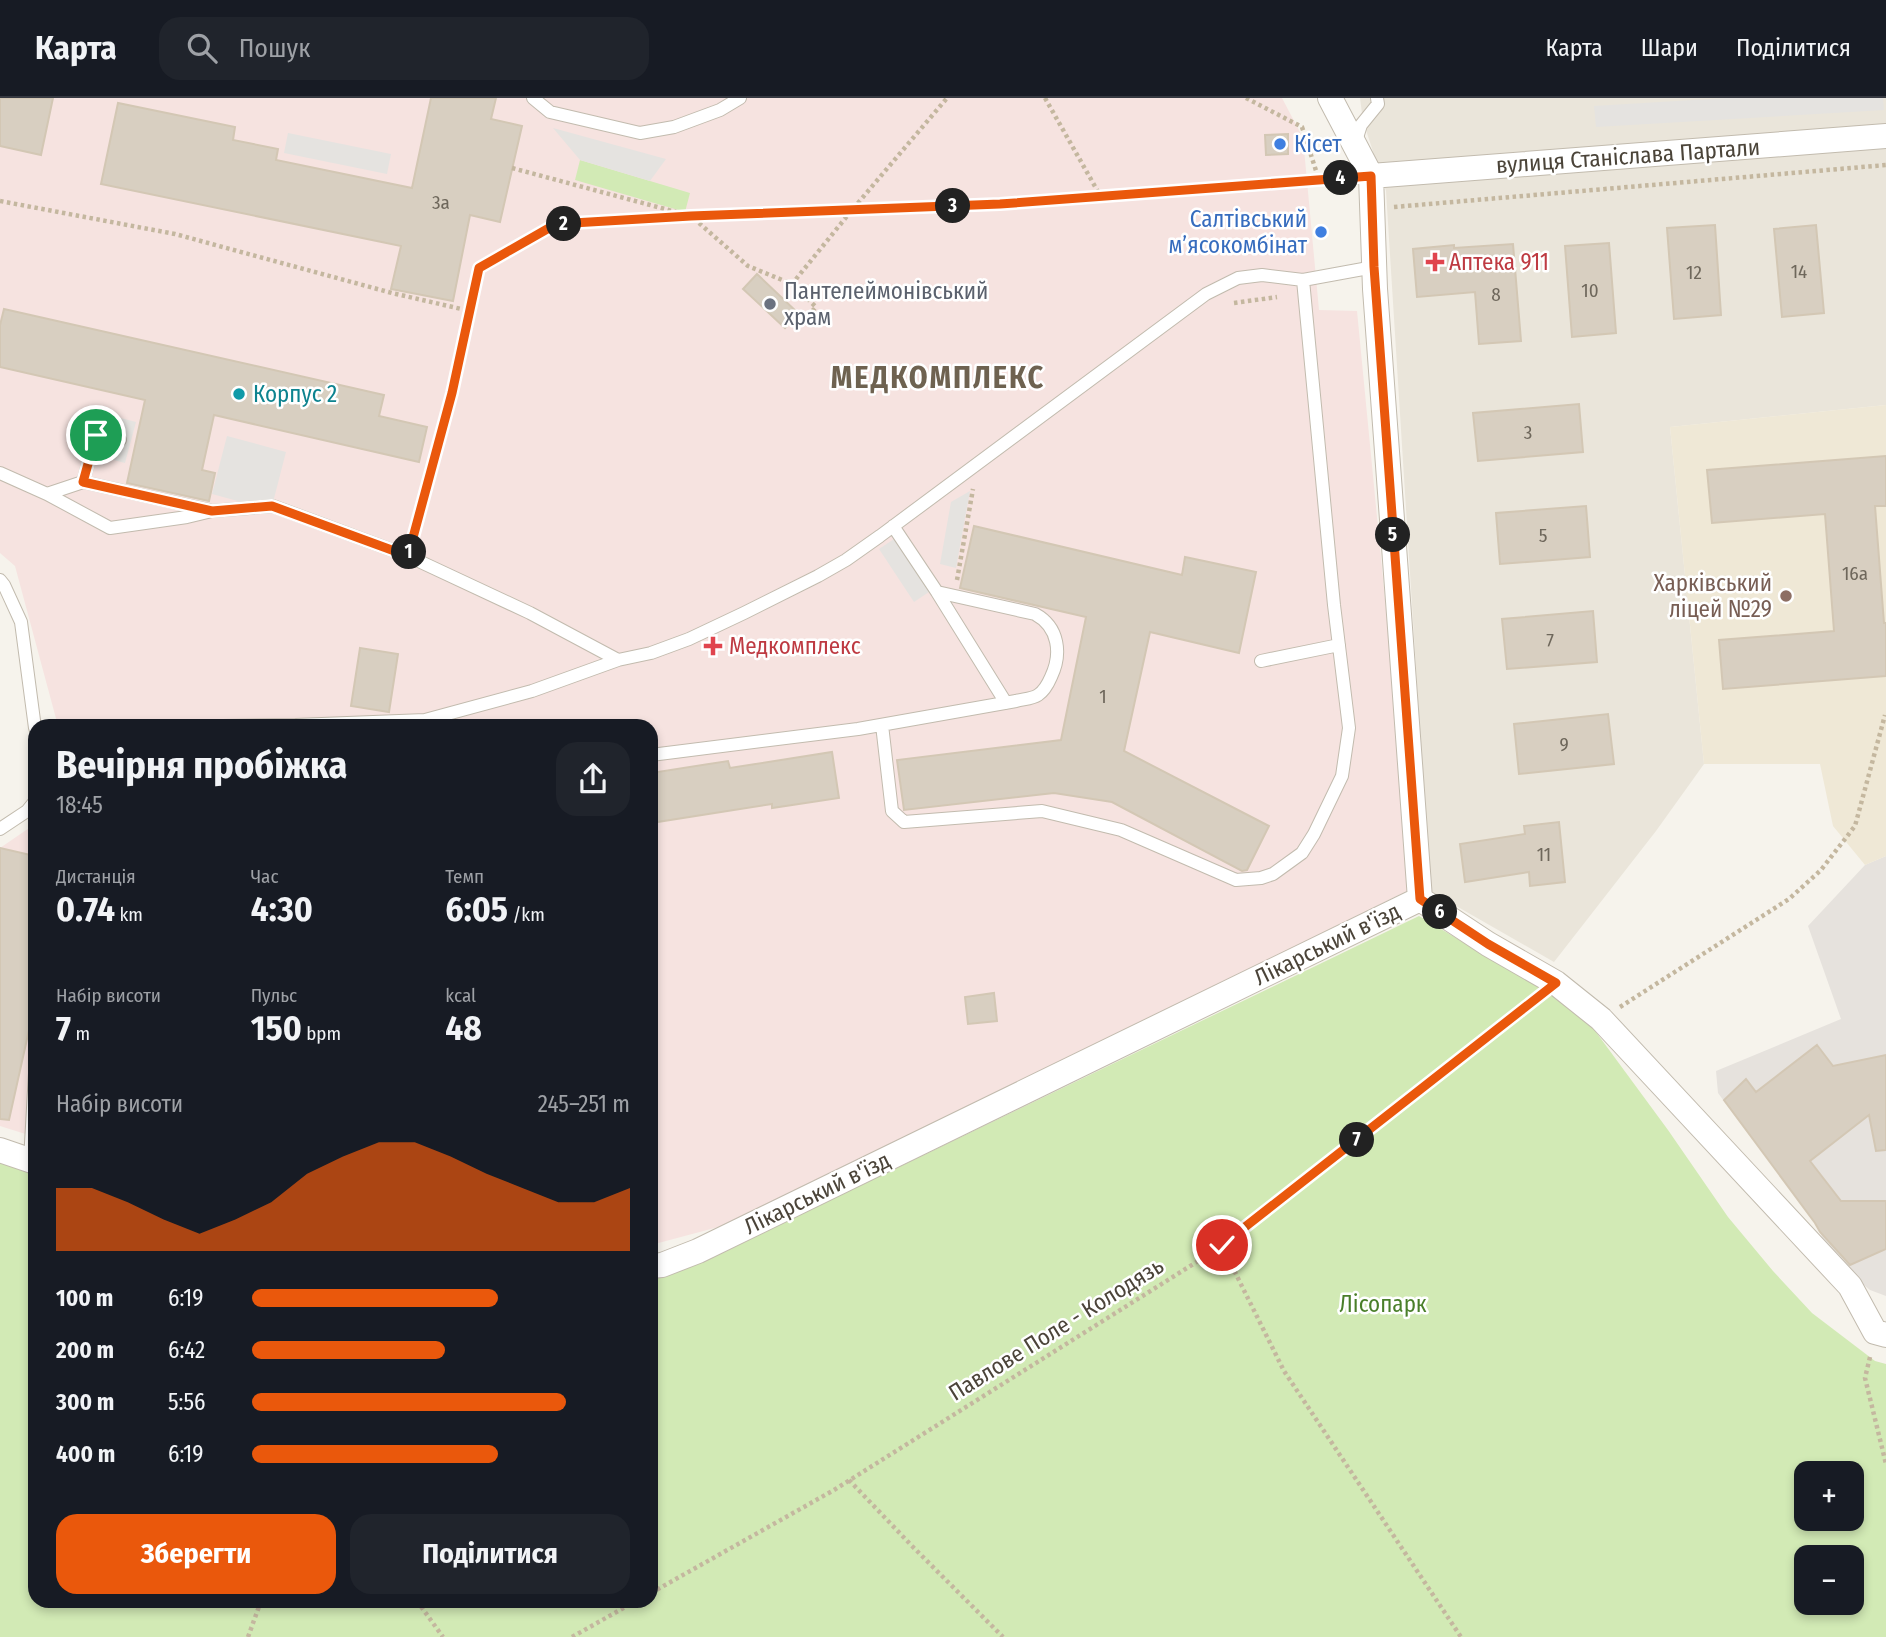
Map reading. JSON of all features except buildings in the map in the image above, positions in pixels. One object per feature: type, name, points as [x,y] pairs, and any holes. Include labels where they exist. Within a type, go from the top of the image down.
[{"type":"street","points":[[1330,98],[1371,176],[1374,267],[1420,899]]},
{"type":"street","name":"вулиця Станіслава Партали","points":[[1371,176],[1886,136]]},
{"type":"street","name":"Лікарський в'їзд","points":[[658,1265],[698,1251],[1420,899],[1488,944],[1556,983],[1601,1019],[1850,1286],[1881,1333]]},
{"type":"street","points":[[0,1150],[28,1160]]},
{"type":"lane","points":[[533,98],[550,112],[640,132],[674,127],[720,110],[740,98]]},
{"type":"lane","points":[[1354,144],[1361,125],[1378,104],[1377,98]]},
{"type":"lane","points":[[429,719],[531,691],[618,660],[651,653],[689,639],[836,565],[893,526],[1206,294],[1238,278],[1262,275],[1303,280],[1374,267]]},
{"type":"lane","points":[[882,724],[892,811],[904,822],[1042,811],[1121,830],[1236,880],[1262,878],[1273,874],[1302,853],[1342,776],[1349,728],[1303,280]]},
{"type":"lane","points":[[83,482],[96,435],[120,440]]},
{"type":"lane","points":[[0,473],[47,494],[110,528],[212,511],[272,506],[408,556],[530,613],[618,660]]},
{"type":"lane","points":[[47,494],[83,482],[212,511]]},
{"type":"lane","points":[[893,526],[1006,703]]},
{"type":"lane","points":[[0,580],[21,622],[34,719]]},
{"type":"lane","points":[[658,754],[882,724],[1006,703],[1036,696],[1043,690],[1049,682],[1058,655],[1056,640],[1043,618],[937,592]]},
{"type":"lane","points":[[1261,662],[1339,645]]},
{"type":"lane","points":[[0,829],[28,810]]},
{"type":"path","points":[[792,284],[947,98]]},
{"type":"path","points":[[1045,98],[1101,197]]},
{"type":"path","points":[[1246,98],[1302,127],[1319,180]]},
{"type":"path","points":[[1372,209],[1886,165]]},
{"type":"path","points":[[512,168],[691,216],[748,266],[792,284],[816,307],[802,322]]},
{"type":"path","points":[[408,556],[452,393],[479,268],[556,224],[1000,204],[1371,176]]},
{"type":"path","points":[[0,201],[175,234],[392,293],[470,311]]},
{"type":"path","points":[[1229,304],[1304,295]]},
{"type":"path","points":[[954,595],[973,490],[984,482]]},
{"type":"path","points":[[1601,1019],[1789,899],[1821,870],[1855,826],[1885,715]]},
{"type":"path","name":"Павлове Поле - Колодязь","points":[[658,1588],[849,1480],[1222,1245],[1556,983]]},
{"type":"path","points":[[1222,1245],[1284,1371],[1461,1637]]},
{"type":"path","points":[[1881,1333],[1865,1378],[1886,1464]]},
{"type":"path","points":[[849,1480],[1003,1637]]},
{"type":"path","points":[[248,1637],[258,1608]]},
{"type":"path","points":[[422,1608],[443,1637]]},
{"type":"path","points":[[572,1637],[624,1608]]},
{"type":"shaded area","name":"Медкомплекс","points":[[0,98],[1282,98],[1303,138],[1319,310],[1357,311],[1413,888],[737,1222],[658,1243],[658,719],[56,719],[15,566],[0,553]]},
{"type":"shaded area","points":[[1360,98],[1886,98],[1886,405],[1670,427],[1704,764],[1656,831],[1554,962],[1430,891],[1386,191],[1363,121]]},
{"type":"shaded area","points":[[1726,98],[1883,98],[1884,110],[1596,127],[1594,106]]},
{"type":"shaded area","points":[[553,128],[666,159],[650,181],[580,160]]},
{"type":"shaded area","points":[[288,133],[391,154],[387,174],[284,153]]},
{"type":"shaded area","name":"Харківський ліцей №29","points":[[1886,405],[1886,856],[1865,865],[1833,826],[1820,764],[1704,764],[1670,427]]},
{"type":"shaded area","points":[[117,417],[136,422],[125,463],[106,458]]},
{"type":"shaded area","points":[[227,436],[286,452],[271,510],[212,494]]},
{"type":"shaded area","points":[[970,491],[956,568],[940,564],[951,502]]},
{"type":"shaded area","points":[[897,537],[932,590],[914,602],[879,549]]},
{"type":"shaded area","points":[[28,829],[28,1135],[0,1126],[0,848]]},
{"type":"shaded area","points":[[1886,856],[1886,1296],[1870,1290],[1834,1260],[1815,1223],[1718,1093],[1716,1071],[1841,1019],[1808,926],[1865,865]]},
{"type":"green space","points":[[580,160],[690,193],[685,212],[575,180]]},
{"type":"green space","name":"Лісопарк","points":[[1419,916],[1564,1002],[1593,1028],[1728,1217],[1773,1271],[1812,1313],[1875,1361],[1886,1364],[1886,1637],[0,1637],[0,1155],[28,1161],[28,1608],[658,1608],[658,1265],[735,1246]]},
{"type":"place","name":"Кісет","points":[[1280,144]]},
{"type":"place","name":"Салтівський мʼясокомбінат","points":[[1321,232]]},
{"type":"place","name":"Аптека 911","points":[[1435,262]]},
{"type":"place","name":"Пантелеймонівський храм","points":[[770,304]]},
{"type":"place","name":"Корпус 2","points":[[239,394]]},
{"type":"place","name":"Харківський ліцей №29","points":[[1786,596]]},
{"type":"place","name":"Медкомплекс","points":[[713,646]]},
{"type":"district","name":"МЕДКОМПЛЕКС","points":[[938,378]]},
{"type":"route","points":[[96,435],[83,482],[212,511],[272,506],[408,556],[452,393],[479,268],[556,224],[1000,204],[1371,176],[1374,267],[1420,899],[1488,944],[1556,983],[1222,1245]]}]
